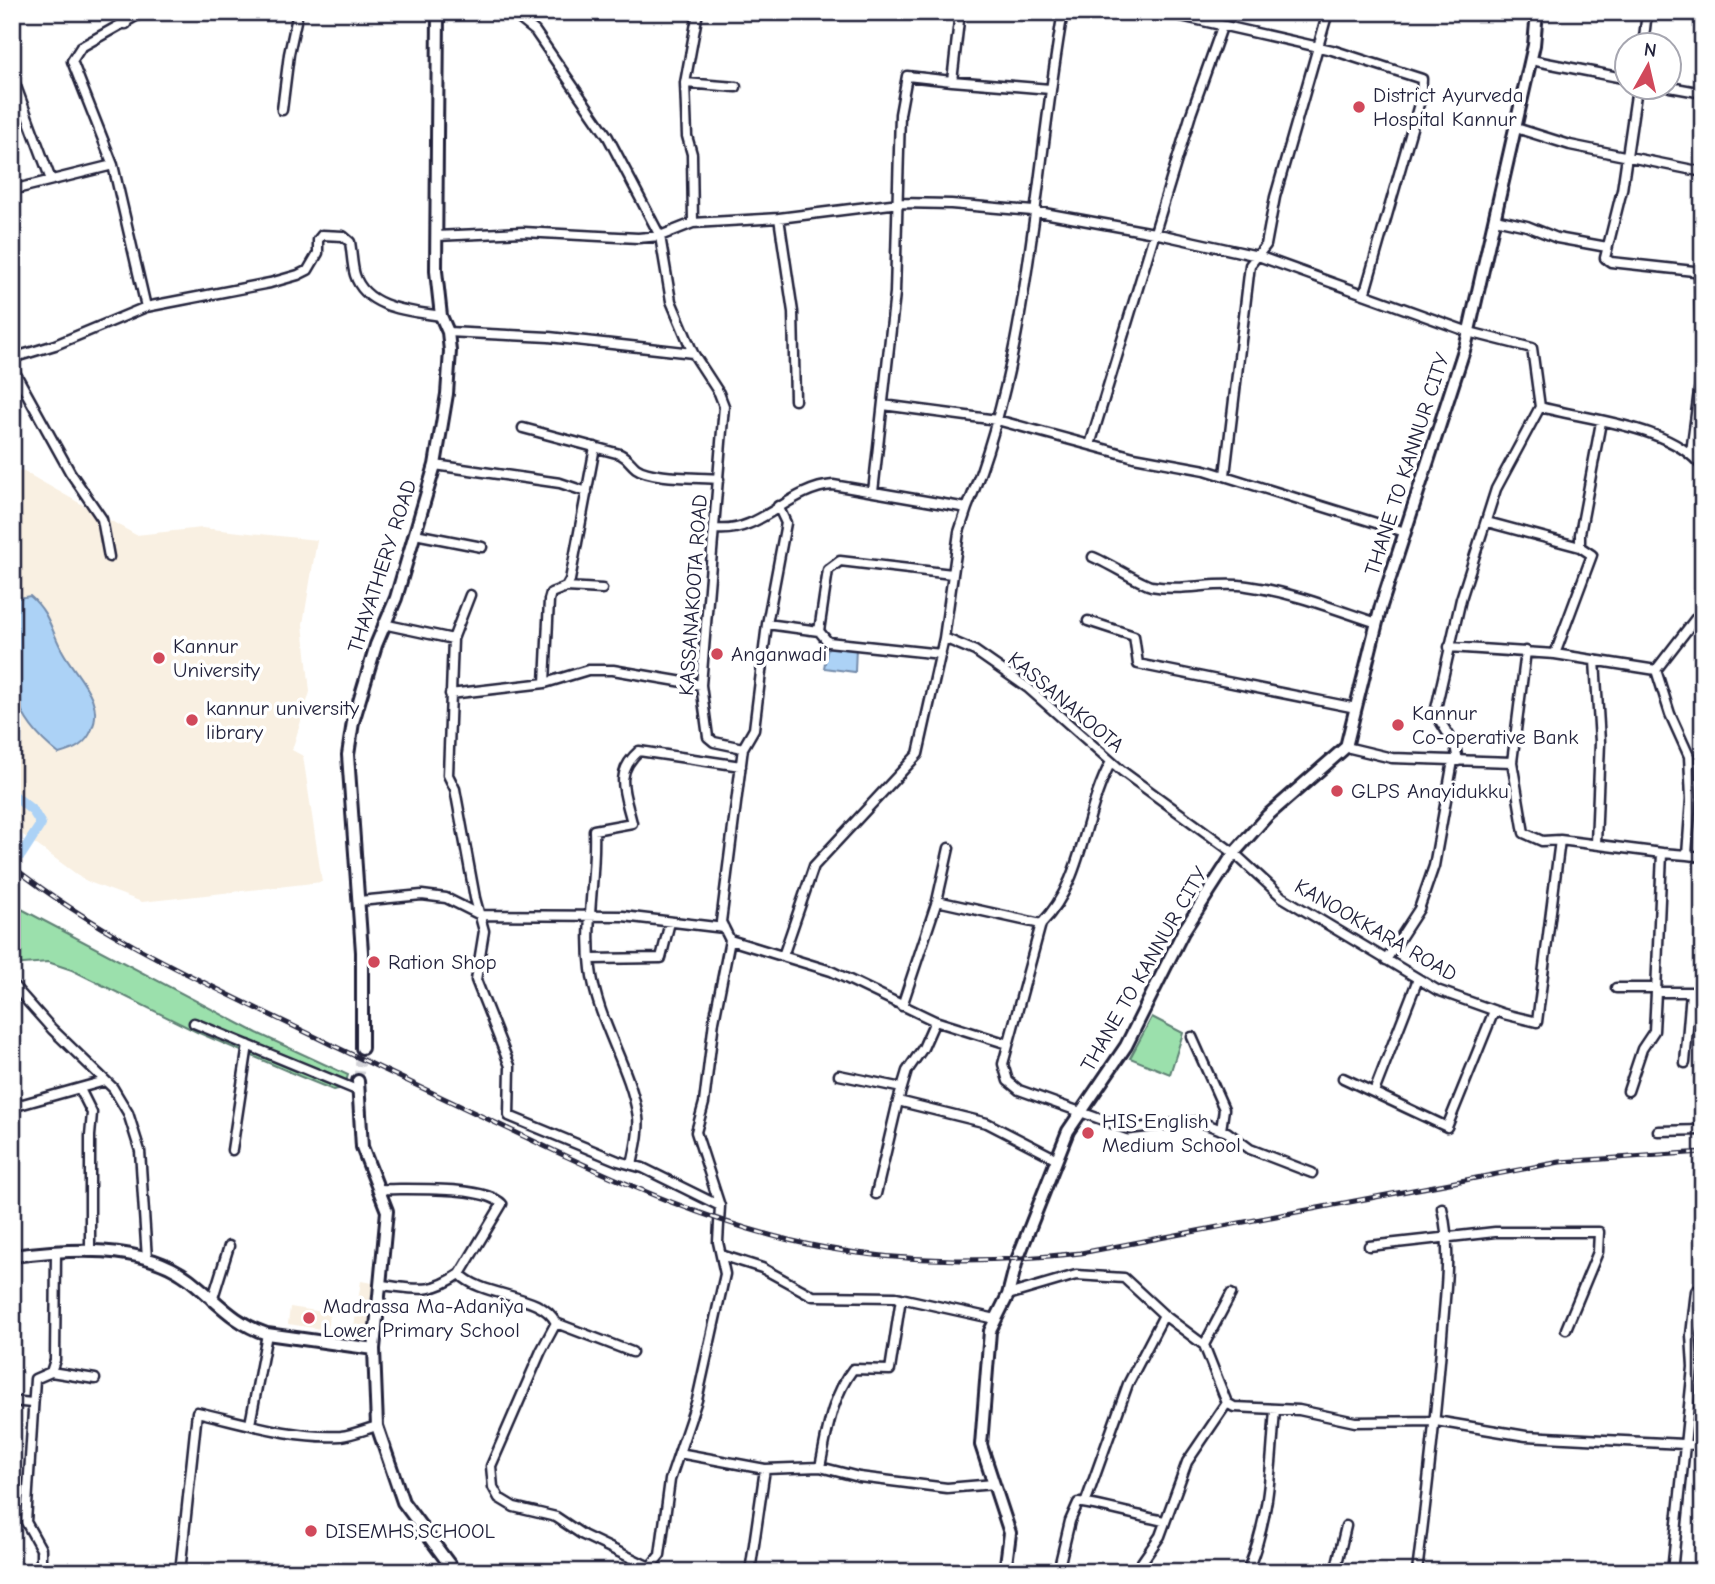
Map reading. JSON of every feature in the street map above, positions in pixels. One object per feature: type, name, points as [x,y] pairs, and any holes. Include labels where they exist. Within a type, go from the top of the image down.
[{"type":"street","points":[[115,12],[126,24]]},
{"type":"street","points":[[143,12],[81,47],[72,61],[113,165],[146,307]]},
{"type":"street","points":[[282,110],[289,54],[298,12]]},
{"type":"street","name":"THAYATHERY ROAD","points":[[362,1048],[359,901],[348,755],[353,722],[383,624],[396,598],[435,465],[447,394],[449,332],[441,316],[436,271],[438,12]]},
{"type":"street","name":"KASSANAKOOTA ROAD","points":[[510,12],[535,31],[608,137],[660,236],[671,301],[693,353],[719,393],[724,406],[716,529],[701,685],[708,737],[714,742],[743,748]]},
{"type":"street","points":[[692,223],[692,154],[687,136],[685,83],[698,12]]},
{"type":"street","points":[[952,81],[960,12]]},
{"type":"street","points":[[783,956],[814,866],[918,754],[942,654],[959,532],[997,420],[1023,295],[1063,12]]},
{"type":"street","points":[[1163,12],[1318,47],[1422,79],[1421,97],[1365,292]]},
{"type":"street","points":[[1225,475],[1250,265],[1266,245],[1275,197],[1328,12]]},
{"type":"street","name":"THANE TO KANNUR CITY","points":[[1005,1572],[1010,1534],[981,1445],[990,1331],[1008,1295],[1017,1260],[1068,1131],[1126,1046],[1183,932],[1234,853],[1267,816],[1346,747],[1377,623],[1469,332],[1531,60],[1537,12]]},
{"type":"street","points":[[1645,32],[1647,12]]},
{"type":"street","points":[[1090,445],[1154,233],[1222,27]]},
{"type":"street","points":[[1531,60],[1614,76]]},
{"type":"street","points":[[873,492],[895,293],[900,114],[907,76],[1050,89]]},
{"type":"street","points":[[14,81],[51,180]]},
{"type":"street","points":[[685,83],[736,87]]},
{"type":"street","points":[[1684,90],[1703,93]]},
{"type":"street","points":[[1635,102],[1627,156],[1605,258],[1611,262],[1701,272],[1702,368],[1690,452]]},
{"type":"street","points":[[1516,128],[1570,145],[1703,172]]},
{"type":"street","points":[[12,190],[113,165]]},
{"type":"street","points":[[436,236],[523,232],[622,238],[660,236],[692,223],[779,218],[899,203],[951,204],[1033,211],[1154,233],[1258,256],[1365,292],[1469,332],[1532,348],[1541,407],[1510,460],[1487,522],[1449,647],[1434,713],[1455,745],[1455,761],[1434,866],[1419,909],[1386,960]]},
{"type":"street","points":[[779,218],[793,312],[795,400]]},
{"type":"street","points":[[1495,219],[1527,226],[1557,238],[1607,247]]},
{"type":"street","points":[[12,358],[55,345],[146,307],[298,275],[307,270],[318,253],[318,240],[326,235],[343,236],[350,242],[356,277],[363,290],[377,302],[441,316]]},
{"type":"street","points":[[449,332],[549,337],[693,353]]},
{"type":"street","points":[[12,367],[70,472],[102,519],[109,557]]},
{"type":"street","points":[[883,405],[997,420],[1090,445],[1225,475],[1405,532]]},
{"type":"street","points":[[1541,407],[1650,433],[1690,452],[1703,468]]},
{"type":"street","points":[[1580,547],[1601,422]]},
{"type":"street","points":[[523,428],[620,454],[631,460],[637,468],[652,474],[719,479]]},
{"type":"street","points":[[566,587],[570,580],[595,447]]},
{"type":"street","points":[[435,465],[560,483],[587,492]]},
{"type":"street","points":[[716,529],[739,530],[817,486],[833,485],[967,508]]},
{"type":"street","points":[[556,1323],[541,1350],[491,1466],[493,1487],[499,1498],[514,1507],[556,1517],[583,1535],[649,1569],[660,1555],[670,1480],[697,1400],[718,1316],[724,1274],[720,1206],[696,1132],[705,1103],[714,1021],[730,940],[721,922],[743,748],[754,729],[767,624],[786,523],[778,506]]},
{"type":"street","points":[[1487,522],[1580,547],[1592,555],[1555,654]]},
{"type":"street","points":[[415,534],[482,547]]},
{"type":"street","points":[[1093,557],[1148,585],[1186,589],[1213,582],[1272,590],[1377,623]]},
{"type":"street","points":[[942,654],[828,642],[820,631],[828,570],[839,561],[952,574]]},
{"type":"street","points":[[545,683],[551,593],[566,587],[602,589]]},
{"type":"street","points":[[470,595],[453,639],[448,775],[455,789],[481,915],[484,939],[476,980],[510,1066],[509,1116],[676,1182],[720,1206]]},
{"type":"street","points":[[1656,670],[1703,610]]},
{"type":"street","points":[[1088,621],[1134,636],[1138,664],[1356,708]]},
{"type":"street","points":[[383,624],[453,639]]},
{"type":"street","points":[[767,624],[820,631]]},
{"type":"street","name":"KASSANAKOOTA","points":[[944,638],[975,651],[1028,688],[1111,762],[1234,853]]},
{"type":"street","points":[[1449,647],[1555,654],[1656,670]]},
{"type":"street","points":[[1525,651],[1512,762],[1524,834],[1542,841],[1560,840],[1703,857]]},
{"type":"street","points":[[1595,660],[1600,741],[1597,844]]},
{"type":"street","points":[[450,694],[545,683],[574,672],[612,670],[701,685]]},
{"type":"street","points":[[1656,670],[1670,714],[1689,756],[1691,799],[1687,855]]},
{"type":"street","points":[[1346,747],[1392,758],[1512,762]]},
{"type":"street","points":[[632,1165],[638,1120],[595,993],[590,959],[589,914],[596,869],[594,830],[632,823],[622,779],[625,764],[639,751],[741,766]]},
{"type":"street","points":[[1111,762],[1104,775],[1080,854],[1052,913],[1041,924],[1003,1064],[1008,1081],[1019,1090],[1128,1129],[1198,1121],[1221,1130],[1250,1149],[1312,1173]]},
{"type":"street","name":"KANOOKKARA ROAD","points":[[1234,853],[1282,897],[1437,990],[1537,1022],[1560,840]]},
{"type":"street","points":[[902,1006],[936,901],[949,848]]},
{"type":"street","points":[[1628,1091],[1642,1049],[1654,1031],[1662,853]]},
{"type":"street","points":[[359,901],[422,895],[446,898],[481,915],[589,914],[724,928]]},
{"type":"street","points":[[936,901],[1041,924]]},
{"type":"street","points":[[590,959],[661,958],[670,922]]},
{"type":"street","points":[[730,940],[831,971],[935,1021],[1008,1044]]},
{"type":"street","points":[[1374,1091],[1419,979]]},
{"type":"street","points":[[12,984],[52,1029],[105,1081],[128,1113],[140,1151],[147,1259]]},
{"type":"street","points":[[1616,988],[1703,992]]},
{"type":"street","points":[[1685,1063],[1691,992]]},
{"type":"street","points":[[1343,1078],[1447,1127],[1494,1010]]},
{"type":"street","points":[[876,1194],[906,1071],[923,1048],[935,1021]]},
{"type":"street","points":[[194,1023],[358,1086],[362,1147],[387,1211],[374,1349],[377,1426],[403,1502],[449,1570]]},
{"type":"street","points":[[1192,1037],[1224,1109],[1221,1130]]},
{"type":"street","points":[[232,1150],[248,1045]]},
{"type":"street","points":[[839,1075],[902,1088]]},
{"type":"street","points":[[12,1107],[105,1081]]},
{"type":"street","points":[[80,1089],[93,1119],[90,1148],[90,1252]]},
{"type":"street","points":[[898,1101],[987,1123],[1057,1159]]},
{"type":"street","points":[[1658,1130],[1703,1130]]},
{"type":"street","points":[[378,1189],[475,1193],[495,1197],[502,1204],[460,1274],[451,1283],[431,1289],[381,1285]]},
{"type":"street","points":[[1417,1572],[1436,1421],[1449,1237],[1442,1208]]},
{"type":"street","points":[[1369,1246],[1495,1232],[1599,1232],[1598,1252],[1566,1329]]},
{"type":"street","points":[[212,1301],[229,1246]]},
{"type":"street","points":[[51,1372],[55,1360],[56,1252]]},
{"type":"street","points":[[12,1256],[90,1252],[164,1262],[190,1280],[232,1318],[267,1334],[374,1349]]},
{"type":"street","points":[[721,1255],[762,1268],[813,1296],[901,1298],[996,1319]]},
{"type":"street","points":[[460,1274],[484,1288],[545,1309],[556,1323],[632,1352]]},
{"type":"street","points":[[1008,1295],[1076,1275],[1120,1277],[1204,1345],[1227,1403],[1234,1407],[1299,1410],[1355,1422],[1436,1421],[1526,1436],[1703,1446]]},
{"type":"street","points":[[1672,1572],[1693,1367],[1691,1335],[1696,1291]]},
{"type":"street","points":[[1204,1345],[1231,1294]]},
{"type":"street","points":[[820,1467],[835,1398],[845,1379],[853,1369],[890,1370],[901,1298]]},
{"type":"street","points":[[1059,1567],[1074,1507],[1086,1501],[1128,1384],[1164,1315]]},
{"type":"street","points":[[250,1424],[267,1334]]},
{"type":"street","points":[[41,1572],[41,1549],[26,1522],[35,1379],[51,1372],[95,1379]]},
{"type":"street","points":[[12,1401],[32,1403]]},
{"type":"street","points":[[1135,1572],[1160,1536],[1187,1462],[1227,1403]]},
{"type":"street","points":[[1258,1572],[1248,1567],[1262,1534],[1268,1499],[1275,1409]]},
{"type":"street","points":[[180,1572],[197,1412],[250,1424],[342,1436],[377,1426]]},
{"type":"street","points":[[679,1453],[765,1469],[820,1467],[859,1477],[947,1488],[994,1484]]},
{"type":"street","points":[[750,1572],[765,1469]]},
{"type":"street","points":[[1086,1501],[1115,1512],[1165,1521]]},
{"type":"street","points":[[1335,1572],[1346,1526]]},
{"type":"shaded area","name":"Kannur University","points":[[21,470],[136,535],[202,528],[317,540],[303,624],[310,692],[292,750],[303,756],[322,882],[142,902],[86,881],[12,827],[12,477]]},
{"type":"shaded area","points":[[361,1281],[378,1284],[371,1330],[354,1327]]},
{"type":"shaded area","name":"Madrassa Ma-Adaniya Lower Primary School","points":[[290,1307],[330,1313],[327,1330],[288,1324]]},
{"type":"green space","points":[[12,904],[257,1033],[348,1075],[344,1088],[333,1090],[197,1032],[72,970],[48,962],[12,965]]},
{"type":"green space","points":[[1152,1017],[1183,1033],[1170,1074],[1130,1058]]},
{"type":"water","points":[[30,596],[46,616],[95,708],[92,729],[83,743],[59,754],[40,737],[27,720],[13,685],[12,599]]},
{"type":"water","points":[[828,646],[856,647],[855,672],[824,668]]},
{"type":"waterway","points":[[12,794],[33,811],[41,824],[21,855]]},
{"type":"tunnel","points":[[358,1081],[362,1048]]},
{"type":"railway","points":[[12,866],[87,918],[167,964],[558,1153],[708,1216],[747,1229],[826,1248],[890,1257],[953,1260],[1081,1253],[1560,1162],[1703,1152]]},
{"type":"place","name":"District Ayurveda Hospital Kannur","points":[[1359,107]]},
{"type":"place","name":"Anganwadi","points":[[717,654]]},
{"type":"place","name":"Kannur University","points":[[159,658]]},
{"type":"place","name":"kannur university library","points":[[192,720]]},
{"type":"place","name":"Kannur Co-operative Bank","points":[[1398,725]]},
{"type":"place","name":"GLPS Anayidukku","points":[[1337,791]]},
{"type":"place","name":"Ration Shop","points":[[374,962]]},
{"type":"place","name":"HIS English Medium School","points":[[1088,1133]]},
{"type":"place","name":"Madrassa Ma-Adaniya Lower Primary School","points":[[309,1318]]},
{"type":"place","name":"DISEMHS,SCHOOL","points":[[311,1531]]}]
